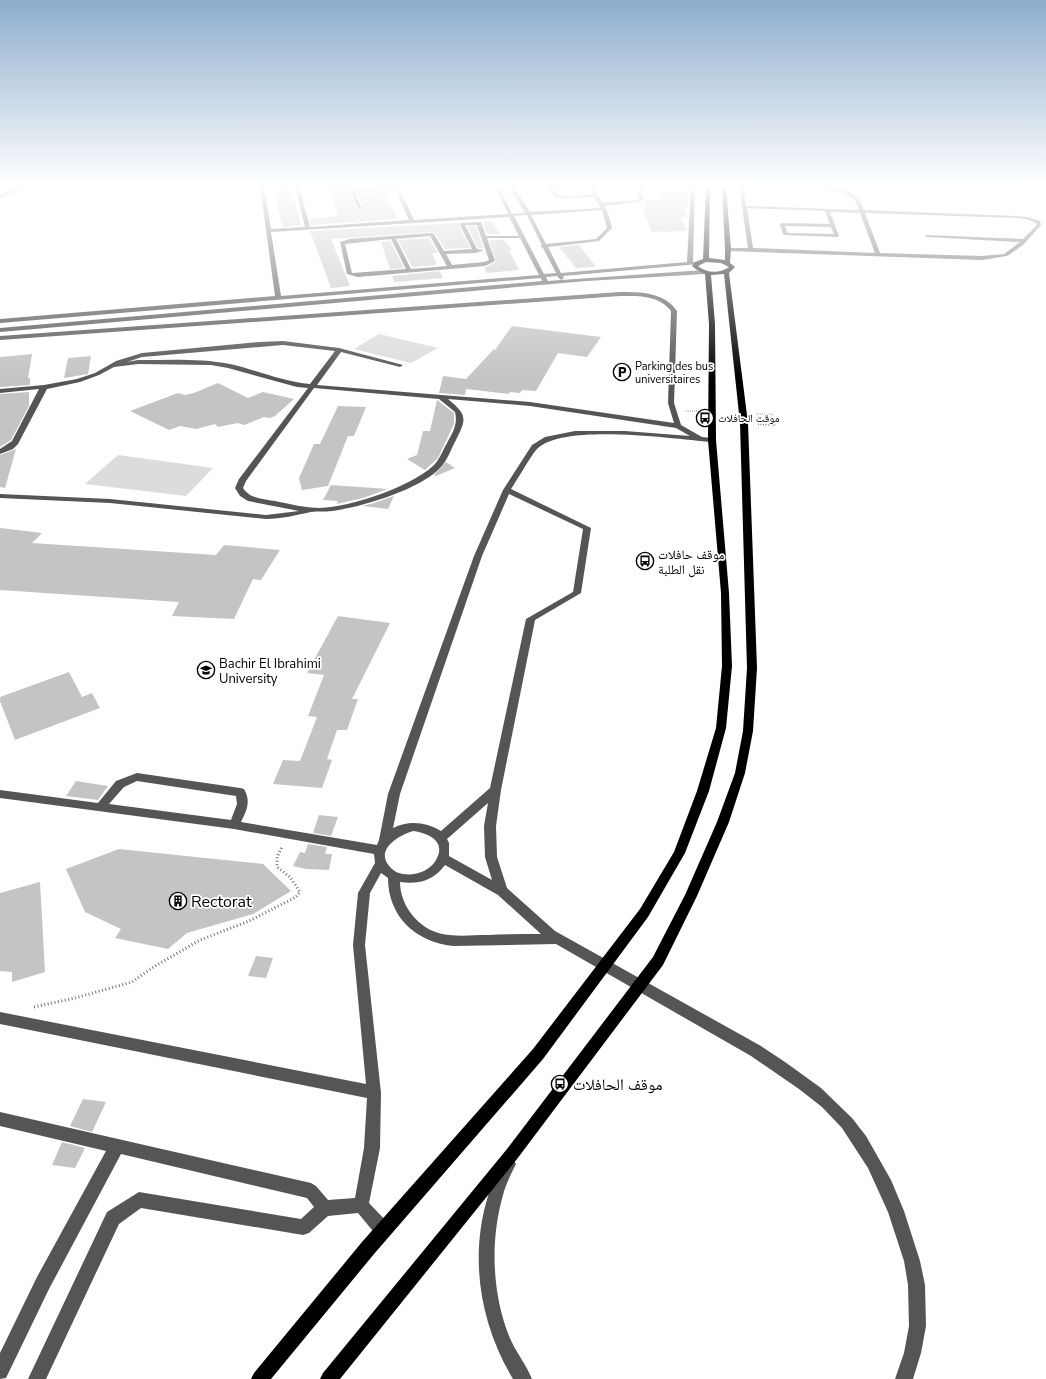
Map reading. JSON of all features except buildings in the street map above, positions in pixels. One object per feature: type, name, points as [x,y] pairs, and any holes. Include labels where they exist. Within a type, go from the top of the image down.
[{"type":"main road","points":[[706,250],[706,260]]},
{"type":"main road","points":[[329,1379],[512,1154],[658,961],[700,876],[723,822],[740,773],[748,731],[751,653],[744,423],[726,267],[728,250]]},
{"type":"main road","points":[[706,260],[717,260],[726,267],[706,272],[695,266],[697,263],[706,260]]},
{"type":"main road","points":[[260,1379],[383,1230],[538,1054],[644,913],[679,853],[703,791],[721,728],[727,666],[724,593],[706,440],[712,324],[706,272]]},
{"type":"street","points":[[272,250],[278,297]]},
{"type":"street","points":[[344,250],[350,274],[358,275],[491,262],[492,261],[488,250]]},
{"type":"street","points":[[399,250],[409,270]]},
{"type":"street","points":[[441,250],[450,267]]},
{"type":"street","points":[[443,253],[484,250]]},
{"type":"street","points":[[530,250],[546,283]]},
{"type":"street","points":[[545,250],[563,282]]},
{"type":"street","points":[[690,250],[690,263]]},
{"type":"street","points":[[762,250],[982,258],[1006,255],[1012,250]]},
{"type":"street","points":[[0,321],[697,263]]},
{"type":"street","points":[[0,330],[546,283],[706,272]]},
{"type":"street","points":[[0,338],[612,295],[645,295],[666,302],[674,311],[671,404],[678,426]]},
{"type":"street","points":[[0,391],[44,387],[84,379],[131,357],[152,353],[260,344],[283,343],[339,350],[400,365]]},
{"type":"street","points":[[339,350],[242,481],[239,488],[243,494],[251,499],[311,509],[343,507],[391,491],[423,478],[438,466],[460,424],[458,411],[442,397]]},
{"type":"street","points":[[114,364],[138,362],[211,363],[297,385],[530,404],[678,426],[706,440]]},
{"type":"street","points":[[0,452],[10,447],[15,442],[44,387]]},
{"type":"street","points":[[361,1205],[372,1148],[374,1093],[359,945],[364,893],[381,862],[382,845],[394,794],[478,556],[507,490],[535,447],[548,439],[559,436],[575,433],[625,433],[706,440]]},
{"type":"street","points":[[502,891],[491,856],[489,842],[495,790],[531,619],[577,594],[587,528],[507,490]]},
{"type":"street","points":[[0,496],[110,501],[266,517],[296,515],[311,509]]},
{"type":"street","points":[[101,807],[116,786],[128,778],[137,777],[240,792],[244,803],[234,825]]},
{"type":"street","points":[[441,838],[495,790]]},
{"type":"street","points":[[0,794],[234,825],[288,834],[382,845]]},
{"type":"street","points":[[381,862],[386,870],[394,876],[404,879],[421,878],[436,870],[444,859],[445,850],[441,838],[429,829],[413,827],[397,830],[382,845]]},
{"type":"street","points":[[444,859],[502,891],[555,937],[763,1055],[806,1085],[828,1103],[847,1123],[876,1168],[897,1213],[910,1254],[916,1282],[918,1308],[915,1348],[904,1379]]},
{"type":"street","points":[[394,876],[394,892],[399,904],[415,926],[427,934],[441,939],[471,941],[555,937]]},
{"type":"street","points":[[0,1018],[374,1093]]},
{"type":"street","points":[[0,1119],[311,1192],[325,1208]]},
{"type":"street","points":[[0,1372],[43,1283],[117,1146]]},
{"type":"street","points":[[512,1154],[495,1199],[488,1232],[486,1259],[490,1296],[498,1331],[506,1351],[523,1379]]},
{"type":"street","points":[[37,1379],[113,1218],[139,1200],[303,1227],[325,1208],[361,1205]]},
{"type":"street","points":[[361,1205],[383,1230]]},
{"type":"path","points":[[772,414],[776,425]]},
{"type":"path","points":[[28,1008],[75,998],[132,982],[155,966],[200,940],[249,921],[296,897],[300,892],[290,877],[277,867],[277,858],[288,834]]},
{"type":"shaded area","points":[[379,334],[438,348],[411,363],[354,349]]},
{"type":"shaded area","points":[[118,455],[213,468],[186,496],[85,484]]},
{"type":"place","name":"Parking des bus universitaires","points":[[622,372]]},
{"type":"place","name":"موقت الحافلات","points":[[705,418]]},
{"type":"place","name":"موقف حافلات نقل الطلبة","points":[[645,561]]},
{"type":"place","name":"Bachir El Ibrahimi University","points":[[206,670]]},
{"type":"place","name":"Rectorat","points":[[178,901]]},
{"type":"place","name":"موقف الحافلات","points":[[560,1084]]}]
